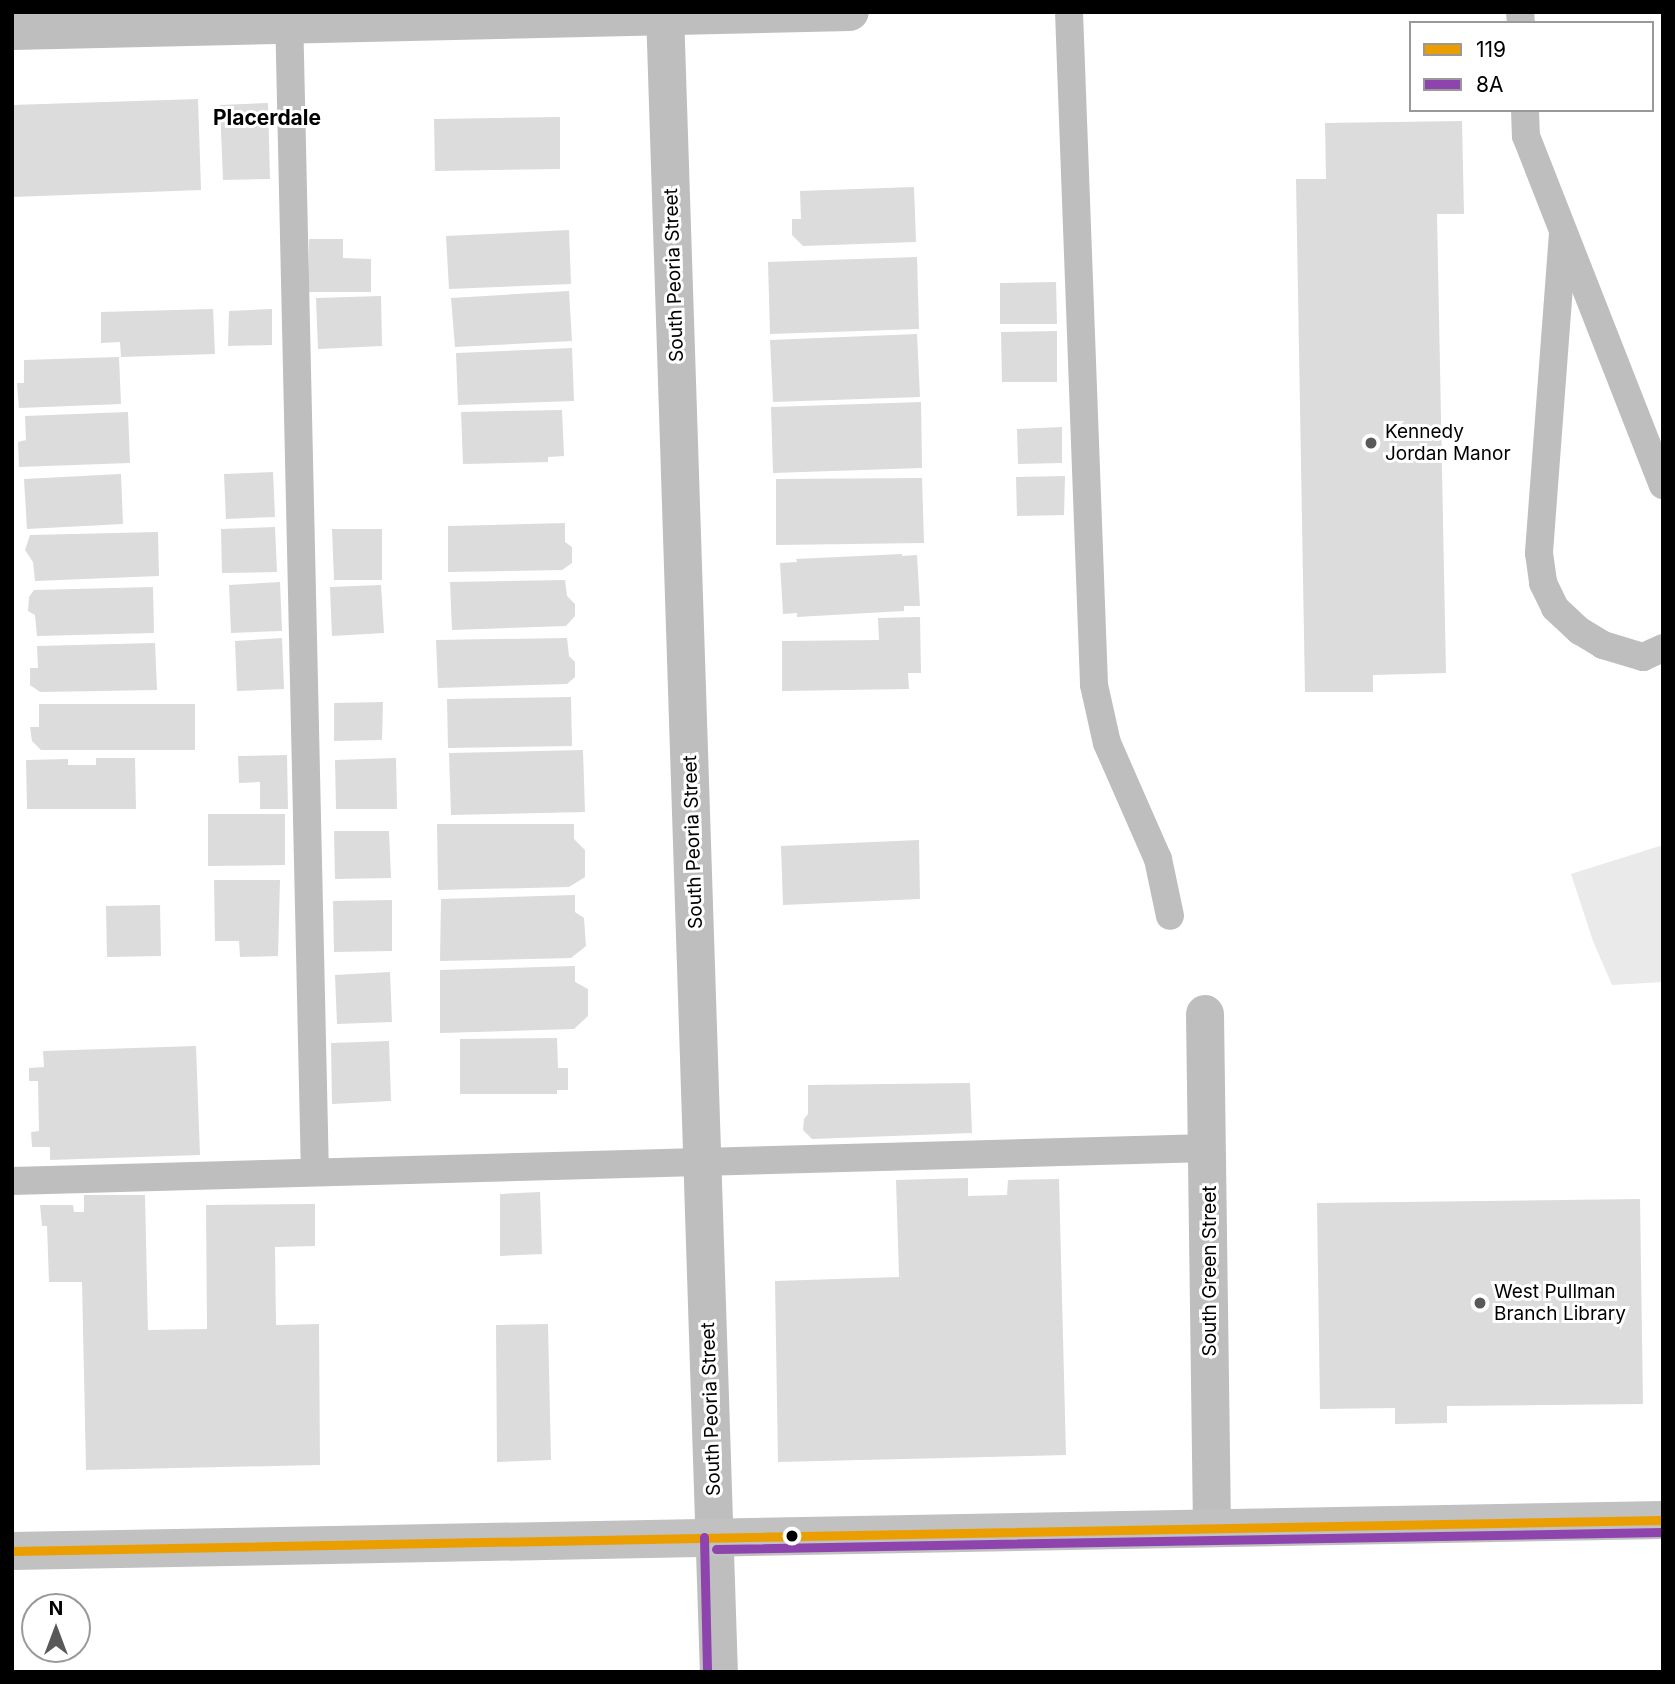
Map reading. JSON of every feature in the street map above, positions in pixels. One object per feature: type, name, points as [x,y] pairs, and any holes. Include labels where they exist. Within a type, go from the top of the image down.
[{"type":"street","points":[[12,31],[289,19],[850,12]]},
{"type":"street","name":"South Peoria Street","points":[[666,14],[719,1672]]},
{"type":"street","name":"South Green Street","points":[[1205,1014],[1209,1148],[1212,1527]]},
{"type":"street","points":[[12,1550],[1663,1520]]},
{"type":"lane","points":[[1069,12],[1094,685],[1111,753],[1158,859],[1170,916]]},
{"type":"lane","points":[[289,19],[315,1172]]},
{"type":"lane","points":[[1525,112],[1526,136],[1663,485]]},
{"type":"lane","points":[[1563,233],[1539,553],[1543,583],[1555,608],[1580,631],[1603,645],[1643,657],[1663,648]]},
{"type":"lane","points":[[12,1181],[1209,1148]]},
{"type":"shaded area","points":[[1663,845],[1663,982],[1612,985],[1593,941],[1571,874]]},
{"type":"building","points":[[198,99],[201,190],[12,197],[12,105]]},
{"type":"building","points":[[268,103],[270,179],[223,180],[220,105]]},
{"type":"building","points":[[560,117],[560,169],[435,171],[434,119]]},
{"type":"building","name":"Kennedy Jordan Manor","points":[[1462,121],[1464,214],[1437,214],[1446,673],[1373,675],[1373,692],[1305,692],[1296,179],[1326,179],[1325,123]]},
{"type":"building","points":[[914,187],[916,242],[803,246],[792,235],[792,219],[801,219],[800,191]]},
{"type":"building","points":[[569,230],[571,284],[449,289],[446,236]]},
{"type":"building","points":[[309,239],[343,239],[343,258],[371,259],[371,292],[308,292]]},
{"type":"building","points":[[917,257],[919,329],[770,334],[768,262]]},
{"type":"building","points":[[1056,282],[1057,324],[1000,324],[1000,283]]},
{"type":"building","points":[[569,291],[572,341],[455,347],[451,298]]},
{"type":"building","points":[[381,296],[382,346],[318,349],[316,298]]},
{"type":"building","points":[[213,309],[215,354],[121,357],[120,342],[101,343],[101,312]]},
{"type":"building","points":[[272,309],[272,345],[228,346],[229,311]]},
{"type":"building","points":[[1057,331],[1057,382],[1002,382],[1001,332]]},
{"type":"building","points":[[917,334],[920,397],[773,402],[770,340]]},
{"type":"building","points":[[572,348],[574,401],[458,405],[456,353]]},
{"type":"building","points":[[119,357],[121,404],[19,408],[17,383],[24,383],[24,360]]},
{"type":"building","points":[[921,402],[922,468],[773,473],[771,407]]},
{"type":"building","points":[[562,410],[564,456],[548,457],[548,462],[463,464],[461,412]]},
{"type":"building","points":[[128,412],[130,463],[19,467],[18,442],[26,440],[25,416]]},
{"type":"building","points":[[1062,427],[1062,463],[1018,464],[1017,429]]},
{"type":"building","points":[[273,472],[275,517],[226,519],[224,474]]},
{"type":"building","points":[[121,474],[123,524],[27,529],[24,479]]},
{"type":"building","points":[[1065,476],[1064,515],[1017,516],[1016,477]]},
{"type":"building","points":[[922,478],[924,543],[776,545],[776,479]]},
{"type":"building","points":[[565,523],[565,542],[572,547],[572,563],[562,570],[448,572],[448,526]]},
{"type":"building","points":[[275,527],[277,572],[222,573],[221,529]]},
{"type":"building","points":[[332,529],[382,529],[382,580],[334,580]]},
{"type":"building","points":[[158,532],[159,576],[35,581],[33,562],[25,550],[30,535]]},
{"type":"building","points":[[917,555],[920,606],[904,606],[904,611],[797,617],[797,613],[783,614],[780,563],[797,562],[796,559]]},
{"type":"building","points":[[565,580],[567,596],[575,604],[575,616],[566,626],[452,630],[450,582]]},
{"type":"building","points":[[280,582],[282,631],[231,633],[229,585]]},
{"type":"building","points":[[381,585],[384,633],[332,636],[330,587]]},
{"type":"building","points":[[153,587],[154,633],[37,636],[35,615],[28,611],[29,597],[34,590]]},
{"type":"building","points":[[920,617],[921,673],[908,673],[909,689],[782,691],[782,641],[879,640],[878,618]]},
{"type":"building","points":[[282,638],[284,689],[237,691],[235,641]]},
{"type":"building","points":[[567,638],[569,656],[575,662],[575,677],[567,684],[438,688],[436,640]]},
{"type":"building","points":[[155,643],[157,690],[40,692],[30,685],[30,668],[38,668],[37,646]]},
{"type":"building","points":[[571,697],[572,746],[448,748],[447,699]]},
{"type":"building","points":[[383,702],[382,740],[334,741],[334,703]]},
{"type":"building","points":[[39,704],[195,704],[195,750],[41,750],[32,741],[30,727],[39,727]]},
{"type":"building","points":[[583,750],[585,812],[451,815],[449,753]]},
{"type":"building","points":[[287,755],[288,809],[260,809],[260,782],[239,783],[238,756]]},
{"type":"building","points":[[96,758],[135,758],[136,809],[27,809],[26,760],[68,759],[68,765],[96,765]]},
{"type":"building","points":[[396,758],[397,809],[336,809],[335,760]]},
{"type":"building","points":[[208,814],[285,814],[285,865],[208,866]]},
{"type":"building","points":[[437,824],[574,824],[574,839],[585,850],[585,877],[569,887],[438,890]]},
{"type":"building","points":[[334,831],[389,831],[391,878],[335,879]]},
{"type":"building","points":[[919,840],[920,899],[783,905],[781,846]]},
{"type":"building","points":[[214,880],[280,880],[278,956],[240,957],[239,941],[215,941]]},
{"type":"building","points":[[575,895],[575,912],[584,918],[586,946],[571,958],[440,961],[441,899]]},
{"type":"building","points":[[392,900],[392,951],[334,952],[333,901]]},
{"type":"building","points":[[160,905],[161,956],[107,957],[106,906]]},
{"type":"building","points":[[575,966],[575,982],[588,989],[588,1016],[574,1029],[440,1033],[440,970]]},
{"type":"building","points":[[390,972],[392,1022],[337,1024],[335,975]]},
{"type":"building","points":[[557,1038],[558,1068],[568,1068],[568,1090],[557,1090],[557,1094],[460,1094],[460,1039]]},
{"type":"building","points":[[389,1041],[391,1101],[332,1104],[331,1043]]},
{"type":"building","points":[[196,1046],[200,1155],[50,1160],[50,1147],[32,1147],[31,1132],[39,1131],[38,1081],[29,1081],[29,1068],[44,1067],[43,1051]]},
{"type":"building","points":[[970,1083],[972,1133],[812,1139],[803,1130],[804,1119],[808,1114],[808,1085]]},
{"type":"building","points":[[968,1178],[968,1196],[1007,1195],[1008,1180],[1059,1179],[1066,1455],[778,1462],[775,1281],[899,1277],[896,1180]]},
{"type":"building","points":[[540,1192],[542,1254],[500,1256],[500,1194]]},
{"type":"building","points":[[84,1195],[145,1195],[148,1330],[207,1329],[206,1205],[315,1204],[315,1246],[275,1247],[276,1325],[319,1324],[320,1465],[86,1470],[82,1282],[49,1282],[47,1226],[42,1226],[40,1205],[73,1205],[74,1212],[84,1212]]},
{"type":"building","name":"West Pullman Branch Library","points":[[1640,1199],[1643,1404],[1447,1406],[1447,1423],[1395,1424],[1395,1408],[1320,1409],[1317,1203]]},
{"type":"building","points":[[548,1324],[551,1460],[497,1462],[496,1325]]},
{"type":"transit line","name":"119","points":[[12,1551],[1663,1520]]},
{"type":"transit line","name":"8A","points":[[716,1549],[1663,1532]]},
{"type":"transit line","name":"8A","points":[[704,1537],[707,1672]]},
{"type":"place","name":"Kennedy Jordan Manor","points":[[1371,443]]},
{"type":"place","name":"West Pullman Branch Library","points":[[1480,1303]]},
{"type":"district","name":"Placerdale","points":[[267,118]]}]
